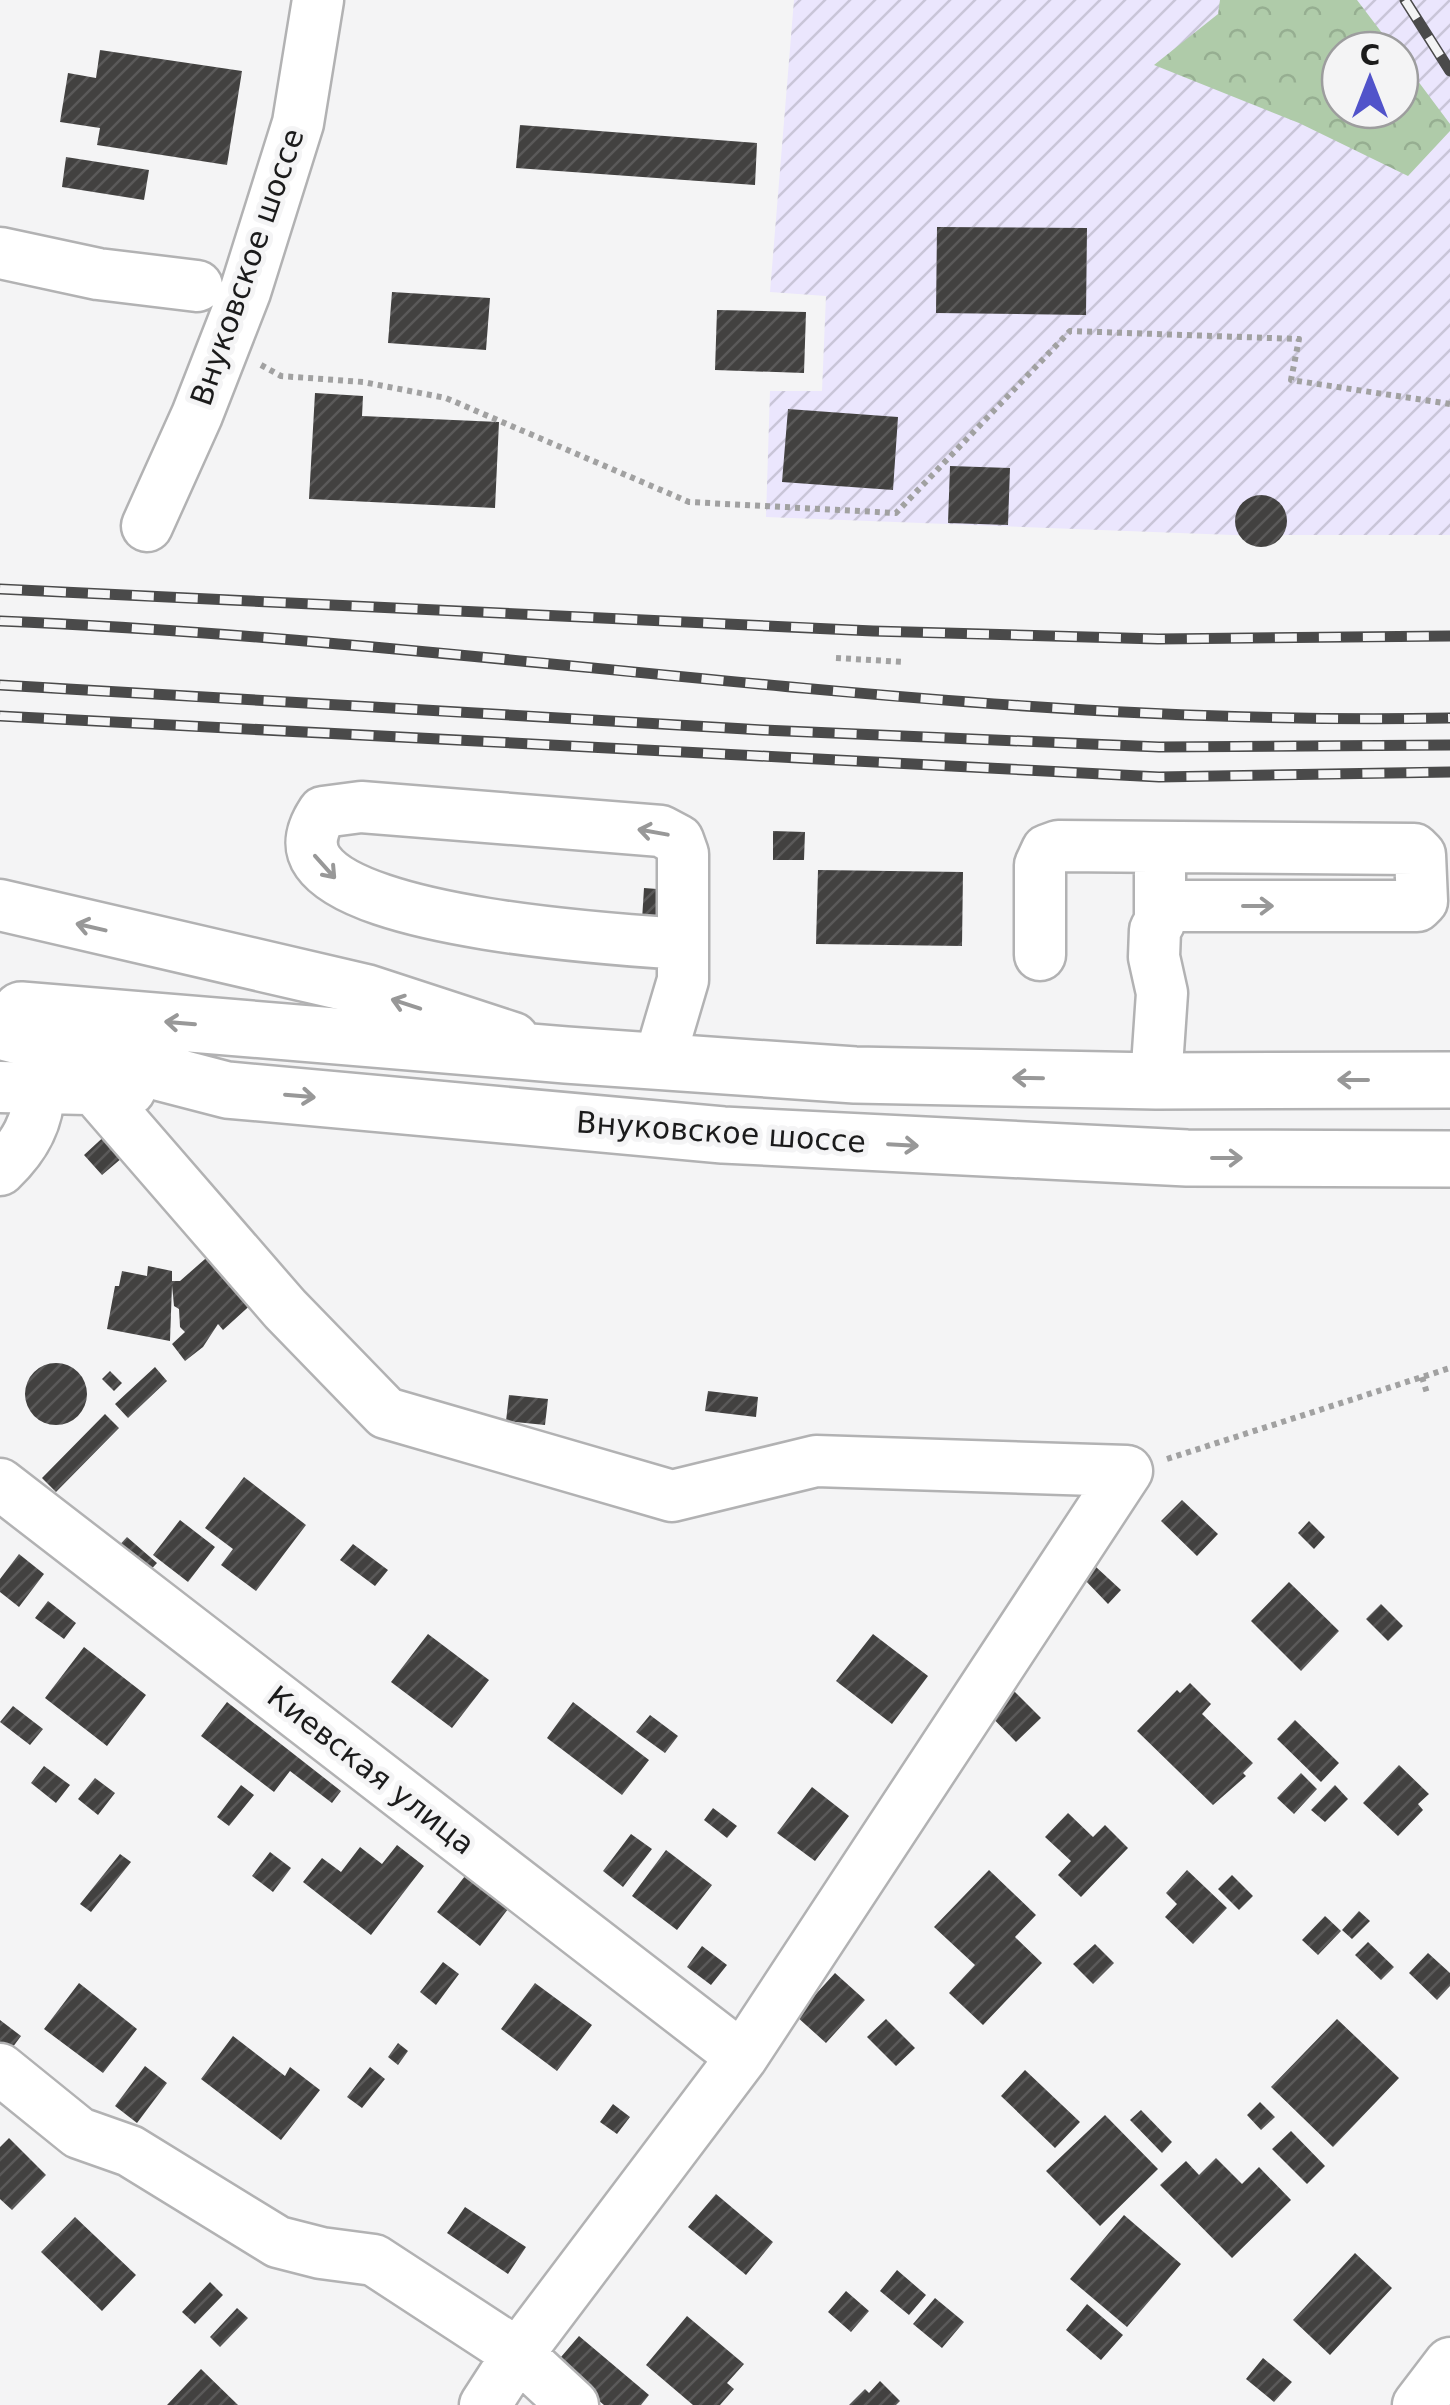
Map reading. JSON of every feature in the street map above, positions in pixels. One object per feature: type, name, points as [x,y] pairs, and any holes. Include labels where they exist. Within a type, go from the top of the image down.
[{"type":"main road","points":[[0,1008],[566,1056],[855,1074],[1156,1081],[1450,1080]]},
{"type":"main road","name":"Внуковское шоссе","points":[[0,1031],[227,1090],[723,1134],[1187,1158],[1450,1159]]},
{"type":"street","name":"Внуковское шоссе","points":[[146,526],[224,346],[227,289],[298,123],[318,0]]},
{"type":"street","points":[[0,253],[98,274],[227,289]]},
{"type":"street","points":[[659,1060],[676,1010],[680,964],[684,854],[678,840],[661,832],[361,807],[322,812],[313,827],[314,856],[348,888],[466,920],[680,964]]},
{"type":"street","points":[[1040,954],[1040,865],[1048,850],[1058,846],[1414,849],[1420,855],[1422,901],[1416,906],[1160,913]]},
{"type":"street","points":[[1156,1081],[1161,978],[1167,958],[1160,913],[1159,848]]},
{"type":"street","points":[[0,906],[366,990],[566,1056]]},
{"type":"street","points":[[19,1088],[227,1090]]},
{"type":"street","points":[[0,1170],[33,1129],[38,1110],[19,1088]]},
{"type":"street","points":[[95,1090],[286,1310],[386,1413],[672,1496],[816,1460],[1127,1472]]},
{"type":"street","points":[[485,2405],[518,2354],[742,2056],[1127,1472]]},
{"type":"street","name":"Киевская улица","points":[[0,1484],[742,2056]]},
{"type":"street","points":[[0,2069],[80,2133],[130,2151],[278,2242],[374,2260],[518,2354],[573,2405]]},
{"type":"street","points":[[1418,2405],[1450,2362]]},
{"type":"path","points":[[224,346],[282,376],[363,382],[446,398],[689,502],[896,513],[1070,330],[1299,340],[1291,380],[1450,404]]},
{"type":"path","points":[[836,658],[905,662]]},
{"type":"path","points":[[1127,1472],[1450,1368]]},
{"type":"path","points":[[1422,1377],[1428,1393]]},
{"type":"shaded area","points":[[794,0],[1450,0],[1450,535],[1232,535],[766,517],[770,391],[822,391],[826,296],[770,292]]},
{"type":"green space","points":[[1220,0],[1357,0],[1380,30],[1320,30],[1320,130],[1420,130],[1420,84],[1450,124],[1450,131],[1408,176],[1299,123],[1154,65],[1218,14]]},
{"type":"building","points":[[100,50],[242,71],[227,165],[97,145],[100,128],[60,122],[68,73],[96,78]]},
{"type":"building","points":[[520,125],[757,143],[755,185],[516,168]]},
{"type":"building","points":[[66,157],[149,170],[144,200],[62,187]]},
{"type":"building","points":[[937,227],[1087,228],[1086,315],[936,313]]},
{"type":"building","points":[[392,292],[490,298],[486,350],[388,343]]},
{"type":"building","points":[[717,310],[806,312],[804,373],[715,370]]},
{"type":"building","points":[[315,393],[363,396],[362,416],[499,422],[495,508],[309,499]]},
{"type":"building","points":[[788,409],[898,417],[893,490],[782,482]]},
{"type":"building","points":[[950,466],[1010,468],[1008,525],[948,523]]},
{"type":"building","points":[[1261,495],[1279,503],[1287,521],[1279,539],[1261,547],[1243,539],[1235,521],[1243,503]]},
{"type":"building","points":[[773,831],[805,832],[804,860],[773,860]]},
{"type":"building","points":[[818,870],[963,872],[962,946],[816,944]]},
{"type":"building","points":[[644,888],[670,890],[667,923],[642,920]]},
{"type":"building","points":[[110,1131],[129,1152],[102,1175],[84,1155]]},
{"type":"building","points":[[213,1252],[256,1300],[223,1330],[218,1324],[203,1347],[185,1361],[172,1344],[185,1332],[180,1327],[179,1309],[174,1306],[172,1285],[170,1341],[107,1329],[115,1286],[119,1286],[122,1271],[147,1276],[148,1266],[172,1271],[172,1281],[180,1281]]},
{"type":"building","points":[[56,1363],[78,1372],[87,1394],[78,1416],[56,1425],[34,1416],[25,1394],[34,1372]]},
{"type":"building","points":[[155,1367],[167,1381],[128,1418],[115,1404]]},
{"type":"building","points":[[110,1371],[122,1383],[114,1391],[102,1379]]},
{"type":"building","points":[[708,1391],[758,1397],[756,1417],[705,1411]]},
{"type":"building","points":[[509,1395],[548,1399],[545,1425],[506,1421]]},
{"type":"building","points":[[105,1414],[119,1428],[56,1492],[42,1478]]},
{"type":"building","points":[[244,1477],[306,1525],[256,1591],[221,1565],[233,1549],[205,1528]]},
{"type":"building","points":[[1182,1500],[1218,1534],[1197,1556],[1161,1521]]},
{"type":"building","points":[[180,1520],[215,1547],[188,1582],[153,1555]]},
{"type":"building","points":[[1309,1521],[1325,1537],[1314,1549],[1298,1533]]},
{"type":"building","points":[[127,1537],[157,1563],[144,1577],[114,1551]]},
{"type":"building","points":[[353,1544],[388,1570],[375,1586],[340,1560]]},
{"type":"building","points":[[19,1554],[44,1574],[19,1607],[0,1592],[0,1579]]},
{"type":"building","points":[[1096,1567],[1121,1590],[1108,1604],[1084,1579]]},
{"type":"building","points":[[1289,1582],[1339,1631],[1301,1671],[1251,1621]]},
{"type":"building","points":[[48,1601],[76,1623],[64,1639],[35,1618]]},
{"type":"building","points":[[1381,1604],[1403,1626],[1388,1641],[1366,1619]]},
{"type":"building","points":[[428,1634],[489,1680],[452,1728],[391,1682]]},
{"type":"building","points":[[873,1634],[928,1676],[892,1724],[836,1681]]},
{"type":"building","points":[[84,1647],[146,1695],[107,1746],[45,1698]]},
{"type":"building","points":[[1004,1681],[1041,1718],[1016,1742],[980,1705]]},
{"type":"building","points":[[1190,1683],[1211,1704],[1202,1714],[1253,1763],[1243,1773],[1246,1776],[1213,1805],[1137,1731],[1177,1690],[1180,1693]]},
{"type":"building","points":[[227,1702],[341,1791],[332,1803],[290,1771],[274,1792],[201,1736]]},
{"type":"building","points":[[573,1702],[649,1760],[622,1795],[547,1738]]},
{"type":"building","points":[[13,1706],[43,1729],[30,1745],[0,1722]]},
{"type":"building","points":[[650,1715],[678,1736],[665,1753],[636,1732]]},
{"type":"building","points":[[1295,1720],[1339,1763],[1321,1782],[1277,1739]]},
{"type":"building","points":[[1399,1765],[1429,1794],[1418,1804],[1423,1810],[1398,1836],[1363,1803]]},
{"type":"building","points":[[44,1766],[70,1785],[56,1803],[31,1783]]},
{"type":"building","points":[[1301,1773],[1317,1789],[1294,1814],[1277,1798]]},
{"type":"building","points":[[95,1778],[115,1793],[98,1815],[78,1799]]},
{"type":"building","points":[[241,1785],[254,1795],[229,1826],[217,1817]]},
{"type":"building","points":[[1335,1785],[1348,1799],[1325,1822],[1311,1810]]},
{"type":"building","points":[[812,1787],[849,1816],[815,1861],[777,1833]]},
{"type":"building","points":[[713,1808],[737,1826],[727,1838],[704,1820]]},
{"type":"building","points":[[1068,1813],[1093,1837],[1105,1825],[1128,1848],[1081,1897],[1058,1875],[1071,1861],[1045,1837]]},
{"type":"building","points":[[631,1834],[652,1849],[623,1887],[603,1871]]},
{"type":"building","points":[[397,1845],[424,1866],[371,1935],[303,1882],[322,1858],[341,1872],[360,1847],[382,1864]]},
{"type":"building","points":[[666,1850],[712,1885],[677,1930],[632,1896]]},
{"type":"building","points":[[270,1852],[291,1868],[273,1892],[252,1876]]},
{"type":"building","points":[[120,1854],[131,1862],[91,1912],[80,1904]]},
{"type":"building","points":[[989,1870],[1036,1915],[1015,1937],[1042,1963],[983,2025],[949,1993],[975,1965],[934,1927]]},
{"type":"building","points":[[1187,1870],[1227,1908],[1193,1944],[1165,1917],[1177,1904],[1166,1893]]},
{"type":"building","points":[[1232,1875],[1253,1896],[1239,1910],[1218,1889]]},
{"type":"building","points":[[465,1876],[508,1909],[480,1946],[437,1912]]},
{"type":"building","points":[[1359,1911],[1370,1921],[1352,1939],[1342,1930]]},
{"type":"building","points":[[1325,1916],[1341,1931],[1318,1955],[1302,1940]]},
{"type":"building","points":[[1368,1942],[1394,1967],[1381,1980],[1355,1955]]},
{"type":"building","points":[[1095,1944],[1114,1963],[1093,1984],[1073,1964]]},
{"type":"building","points":[[702,1946],[727,1965],[711,1985],[687,1967]]},
{"type":"building","points":[[1428,1953],[1450,1973],[1450,1986],[1437,2000],[1409,1973]]},
{"type":"building","points":[[443,1962],[459,1974],[436,2005],[420,1992]]},
{"type":"building","points":[[835,1973],[865,2000],[826,2043],[796,2016]]},
{"type":"building","points":[[79,1983],[137,2029],[103,2073],[44,2029]]},
{"type":"building","points":[[535,1983],[592,2025],[557,2071],[501,2029]]},
{"type":"building","points":[[886,2019],[915,2048],[896,2066],[867,2037]]},
{"type":"building","points":[[1337,2019],[1399,2078],[1333,2147],[1271,2087]]},
{"type":"building","points":[[0,2020],[21,2036],[7,2055],[0,2050]]},
{"type":"building","points":[[233,2036],[285,2076],[290,2067],[320,2090],[281,2140],[201,2079]]},
{"type":"building","points":[[398,2043],[408,2051],[398,2065],[388,2057]]},
{"type":"building","points":[[145,2066],[167,2083],[137,2123],[115,2106]]},
{"type":"building","points":[[370,2067],[385,2079],[362,2108],[347,2097]]},
{"type":"building","points":[[1025,2070],[1080,2122],[1055,2148],[1001,2096]]},
{"type":"building","points":[[1260,2102],[1275,2117],[1261,2130],[1247,2115]]},
{"type":"building","points":[[613,2104],[630,2117],[617,2134],[600,2122]]},
{"type":"building","points":[[1141,2110],[1172,2142],[1162,2153],[1130,2120]]},
{"type":"building","points":[[1105,2115],[1158,2169],[1100,2226],[1046,2171]]},
{"type":"building","points":[[1291,2131],[1325,2166],[1307,2184],[1272,2149]]},
{"type":"building","points":[[9,2138],[46,2175],[12,2210],[0,2199],[0,2147]]},
{"type":"building","points":[[1216,2158],[1242,2184],[1259,2167],[1291,2200],[1232,2258],[1160,2185],[1186,2161],[1199,2175]]},
{"type":"building","points":[[716,2194],[773,2242],[746,2275],[688,2227]]},
{"type":"building","points":[[465,2207],[526,2247],[508,2274],[447,2233]]},
{"type":"building","points":[[1124,2215],[1181,2264],[1127,2327],[1070,2279]]},
{"type":"building","points":[[75,2217],[136,2275],[102,2311],[41,2252]]},
{"type":"building","points":[[1355,2253],[1392,2288],[1330,2355],[1293,2320]]},
{"type":"building","points":[[897,2270],[926,2295],[909,2315],[880,2291]]},
{"type":"building","points":[[210,2282],[223,2295],[195,2324],[182,2312]]},
{"type":"building","points":[[846,2291],[869,2311],[851,2332],[828,2312]]},
{"type":"building","points":[[935,2298],[964,2322],[942,2348],[913,2324]]},
{"type":"building","points":[[1087,2304],[1123,2335],[1101,2360],[1066,2330]]},
{"type":"building","points":[[237,2308],[248,2318],[220,2347],[210,2337]]},
{"type":"building","points":[[687,2316],[744,2364],[727,2383],[734,2389],[720,2405],[693,2405],[646,2365]]},
{"type":"building","points":[[579,2336],[649,2395],[641,2405],[604,2405],[555,2364]]},
{"type":"building","points":[[1263,2358],[1292,2382],[1274,2402],[1246,2379]]},
{"type":"building","points":[[201,2369],[238,2405],[167,2405]]},
{"type":"building","points":[[880,2381],[900,2401],[896,2405],[849,2405],[865,2389],[869,2393]]},
{"type":"railway","points":[[1405,0],[1450,71]]},
{"type":"railway","points":[[0,589],[873,631],[1158,639],[1450,636]]},
{"type":"railway","points":[[0,621],[181,631],[1087,710],[1268,718],[1450,718]]},
{"type":"railway","points":[[0,685],[763,730],[1159,747],[1450,745]]},
{"type":"railway","points":[[0,716],[1159,777],[1450,772]]}]
